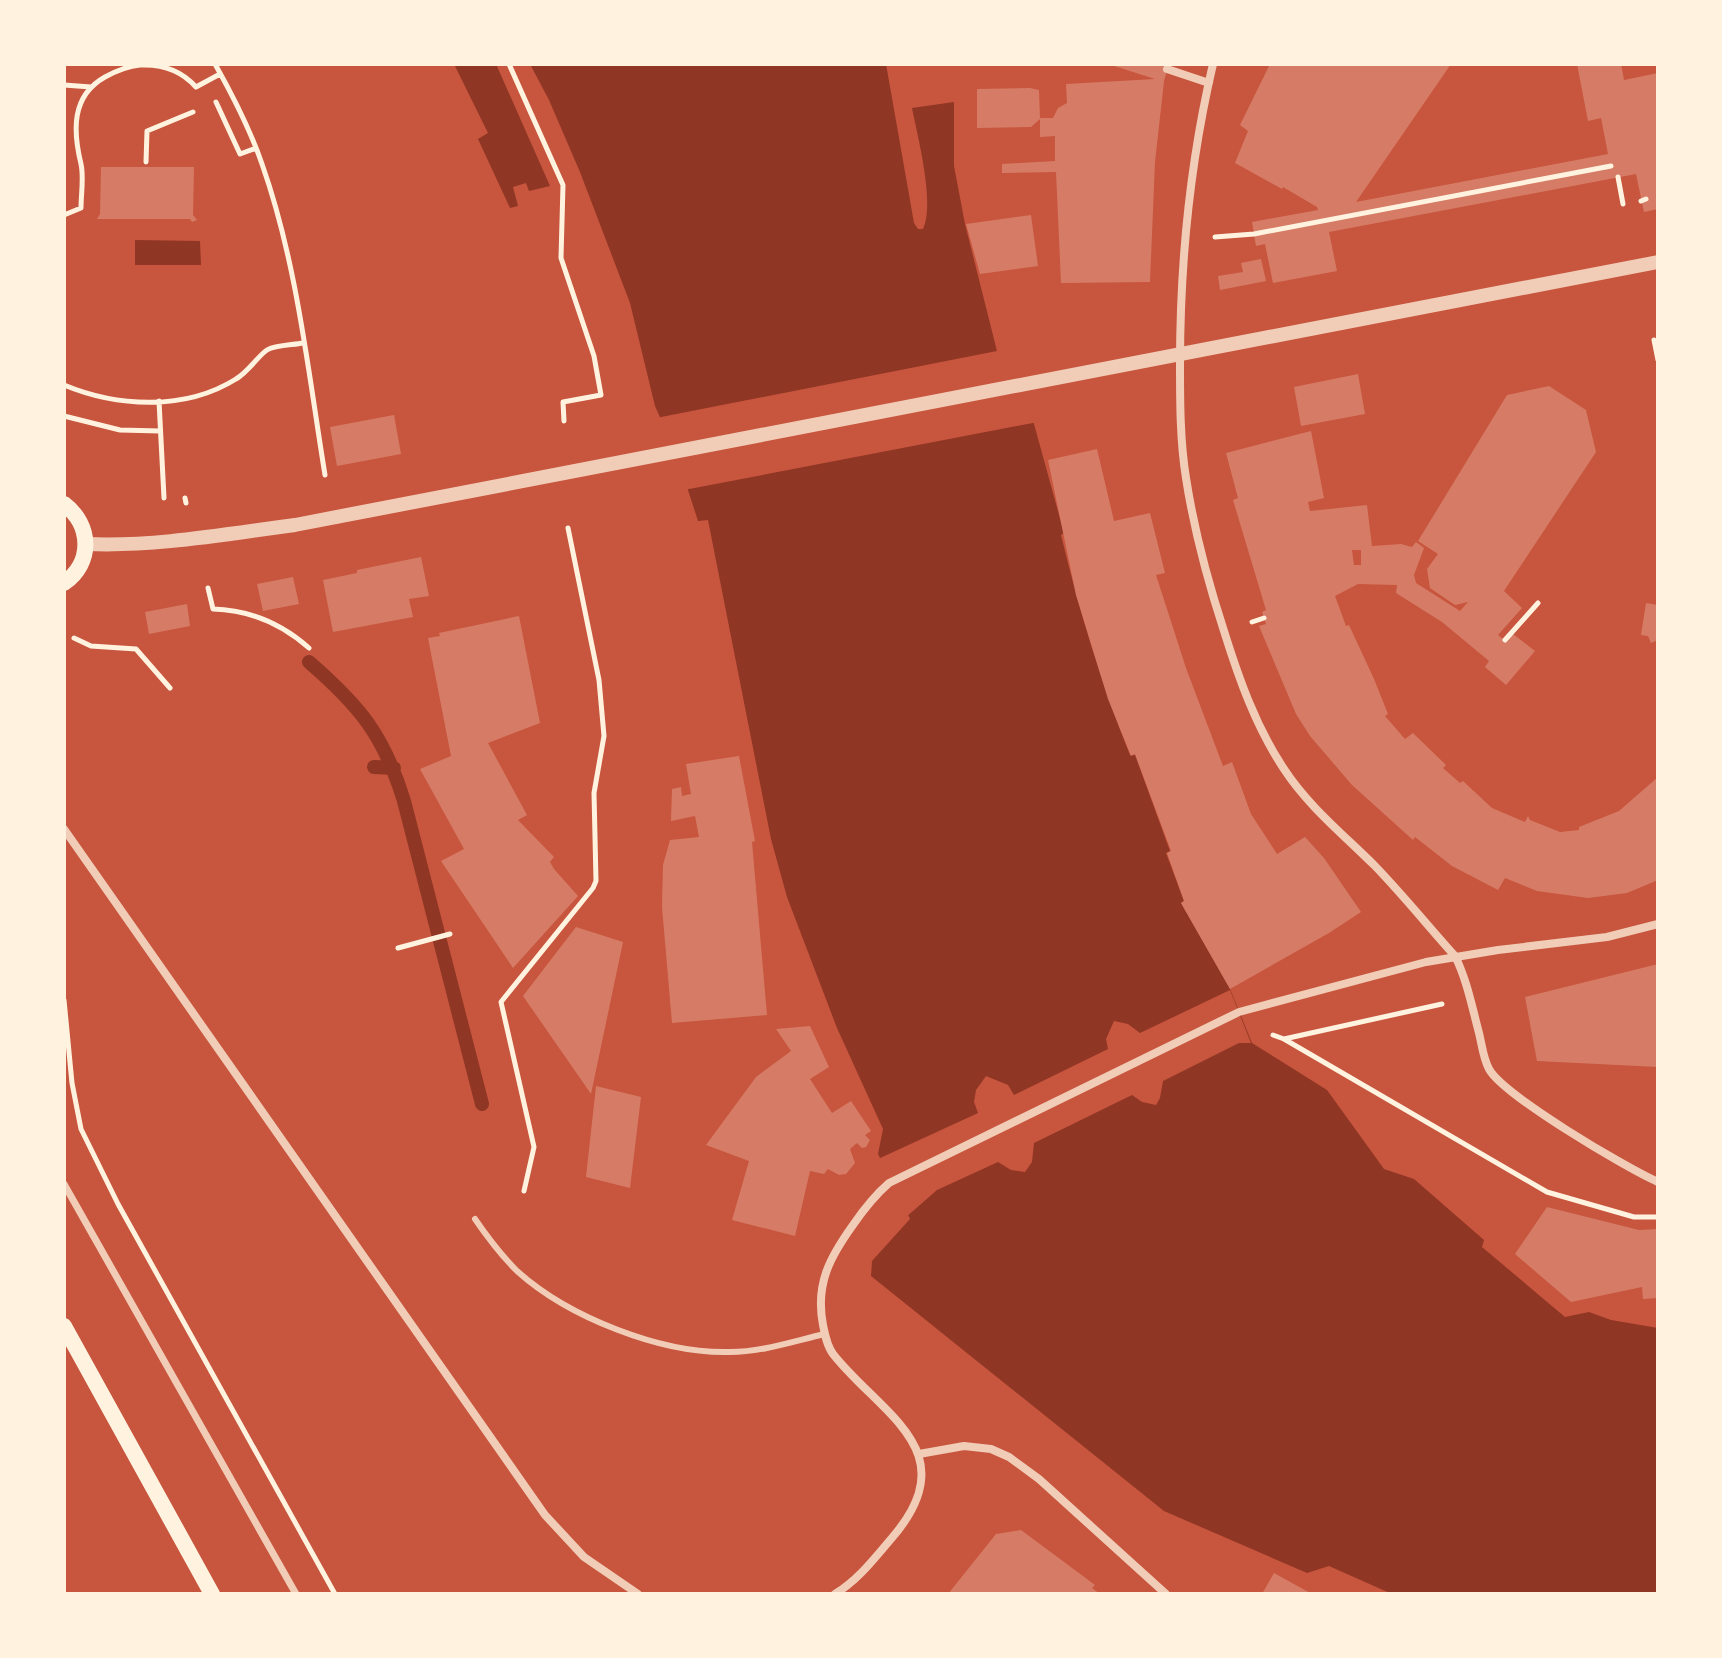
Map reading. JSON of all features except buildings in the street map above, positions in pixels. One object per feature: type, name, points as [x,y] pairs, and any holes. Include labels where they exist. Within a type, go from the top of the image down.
[{"type":"main road","points":[[64,504],[79,519],[86,544],[82,564],[64,583]]},
{"type":"main road","points":[[64,1326],[212,1594]]},
{"type":"street","points":[[1213,64],[1199,128],[1186,235],[1180,325],[1180,409],[1186,478],[1208,577],[1241,682],[1266,739],[1292,781],[1455,956],[1470,997],[1487,1065],[1498,1080],[1517,1096],[1616,1160],[1658,1182]]},
{"type":"street","points":[[1167,69],[1209,83]]},
{"type":"street","points":[[86,544],[167,542],[259,530],[408,504],[1658,262]]},
{"type":"street","points":[[64,829],[545,1515],[584,1557],[638,1594]]},
{"type":"street","points":[[835,1594],[859,1575],[907,1518],[920,1484],[919,1454],[908,1431],[832,1352],[825,1334],[820,1298],[827,1265],[869,1203],[889,1183],[1239,1012],[1455,956],[1607,937],[1658,924]]},
{"type":"street","points":[[64,1184],[296,1594]]},
{"type":"street","points":[[919,1454],[964,1446],[991,1449],[1009,1457],[1039,1479],[1166,1594]]},
{"type":"lane","points":[[475,1219],[503,1256],[549,1296],[634,1336],[700,1350],[728,1352],[750,1351],[825,1334]]},
{"type":"path","points":[[215,64],[256,148],[285,241],[325,475]]},
{"type":"path","points":[[509,64],[563,185],[561,258],[591,346],[599,381],[601,395],[563,402],[564,421]]},
{"type":"path","points":[[64,215],[81,208],[82,166],[77,152],[75,125],[81,102],[92,87],[112,73],[135,65],[177,72],[196,87],[220,74]]},
{"type":"path","points":[[64,85],[92,87]]},
{"type":"path","points":[[216,102],[240,154],[256,148]]},
{"type":"path","points":[[146,162],[147,131],[193,112]]},
{"type":"path","points":[[1244,236],[1611,166]]},
{"type":"path","points":[[1618,177],[1623,204]]},
{"type":"path","points":[[1654,340],[1658,360]]},
{"type":"path","points":[[64,385],[107,399],[137,402],[186,398],[237,379],[267,350],[303,343]]},
{"type":"path","points":[[159,401],[164,498]]},
{"type":"path","points":[[64,416],[120,430],[160,431]]},
{"type":"path","points":[[524,1191],[534,1147],[501,1002],[593,888],[597,870],[594,793],[604,736],[599,680],[568,528]]},
{"type":"path","points":[[208,588],[213,609],[240,613],[275,624],[309,648]]},
{"type":"path","points":[[1505,640],[1538,603]]},
{"type":"path","points":[[1252,622],[1264,618]]},
{"type":"path","points":[[1523,620],[1531,627]]},
{"type":"path","points":[[74,638],[91,646],[136,649],[170,688]]},
{"type":"path","points":[[398,948],[450,934]]},
{"type":"path","points":[[1284,1039],[1470,997]]},
{"type":"path","points":[[64,1000],[72,1083],[81,1129],[118,1204],[335,1594]]},
{"type":"path","points":[[1268,1033],[1284,1039],[1547,1192],[1634,1217],[1658,1217]]},
{"type":"shaded area","points":[[454,64],[496,64],[550,186],[529,191],[526,183],[513,187],[518,206],[510,208],[478,139],[488,133]]},
{"type":"shaded area","points":[[530,64],[886,64],[914,223],[918,229],[923,229],[927,203],[912,108],[954,102],[954,166],[965,224],[1006,387],[1023,384],[1091,646],[1119,728],[1130,755],[1135,755],[1170,851],[1166,853],[1184,901],[1181,903],[1230,989],[1252,1043],[1327,1090],[1384,1169],[1414,1179],[1484,1240],[1482,1247],[1565,1317],[1589,1312],[1611,1320],[1658,1328],[1658,1594],[1392,1594],[1329,1566],[1307,1573],[1164,1511],[871,1276],[872,1261],[910,1219],[878,1154],[883,1129],[837,1028],[787,897],[771,839],[708,520],[698,521],[677,456],[655,406],[630,303],[580,172]]},
{"type":"shaded area","points":[[135,240],[200,241],[201,265],[135,265]]},
{"type":"pier","points":[[1002,350],[1010,383],[1026,382],[1038,422],[684,490],[674,457],[656,418]]},
{"type":"pier","points":[[1230,990],[1251,1043],[1239,1043],[1163,1081],[1156,1105],[1142,1102],[1132,1095],[1034,1143],[1032,1162],[1025,1172],[1011,1170],[998,1162],[937,1190],[905,1218],[878,1159],[978,1113],[974,1102],[976,1090],[986,1076],[1008,1085],[1014,1095],[1108,1049],[1106,1039],[1114,1021],[1128,1024],[1140,1033]]},
{"type":"waterway","points":[[309,662],[357,709],[379,740],[396,778],[482,1104]]},
{"type":"waterway","points":[[374,767],[394,768]]}]
